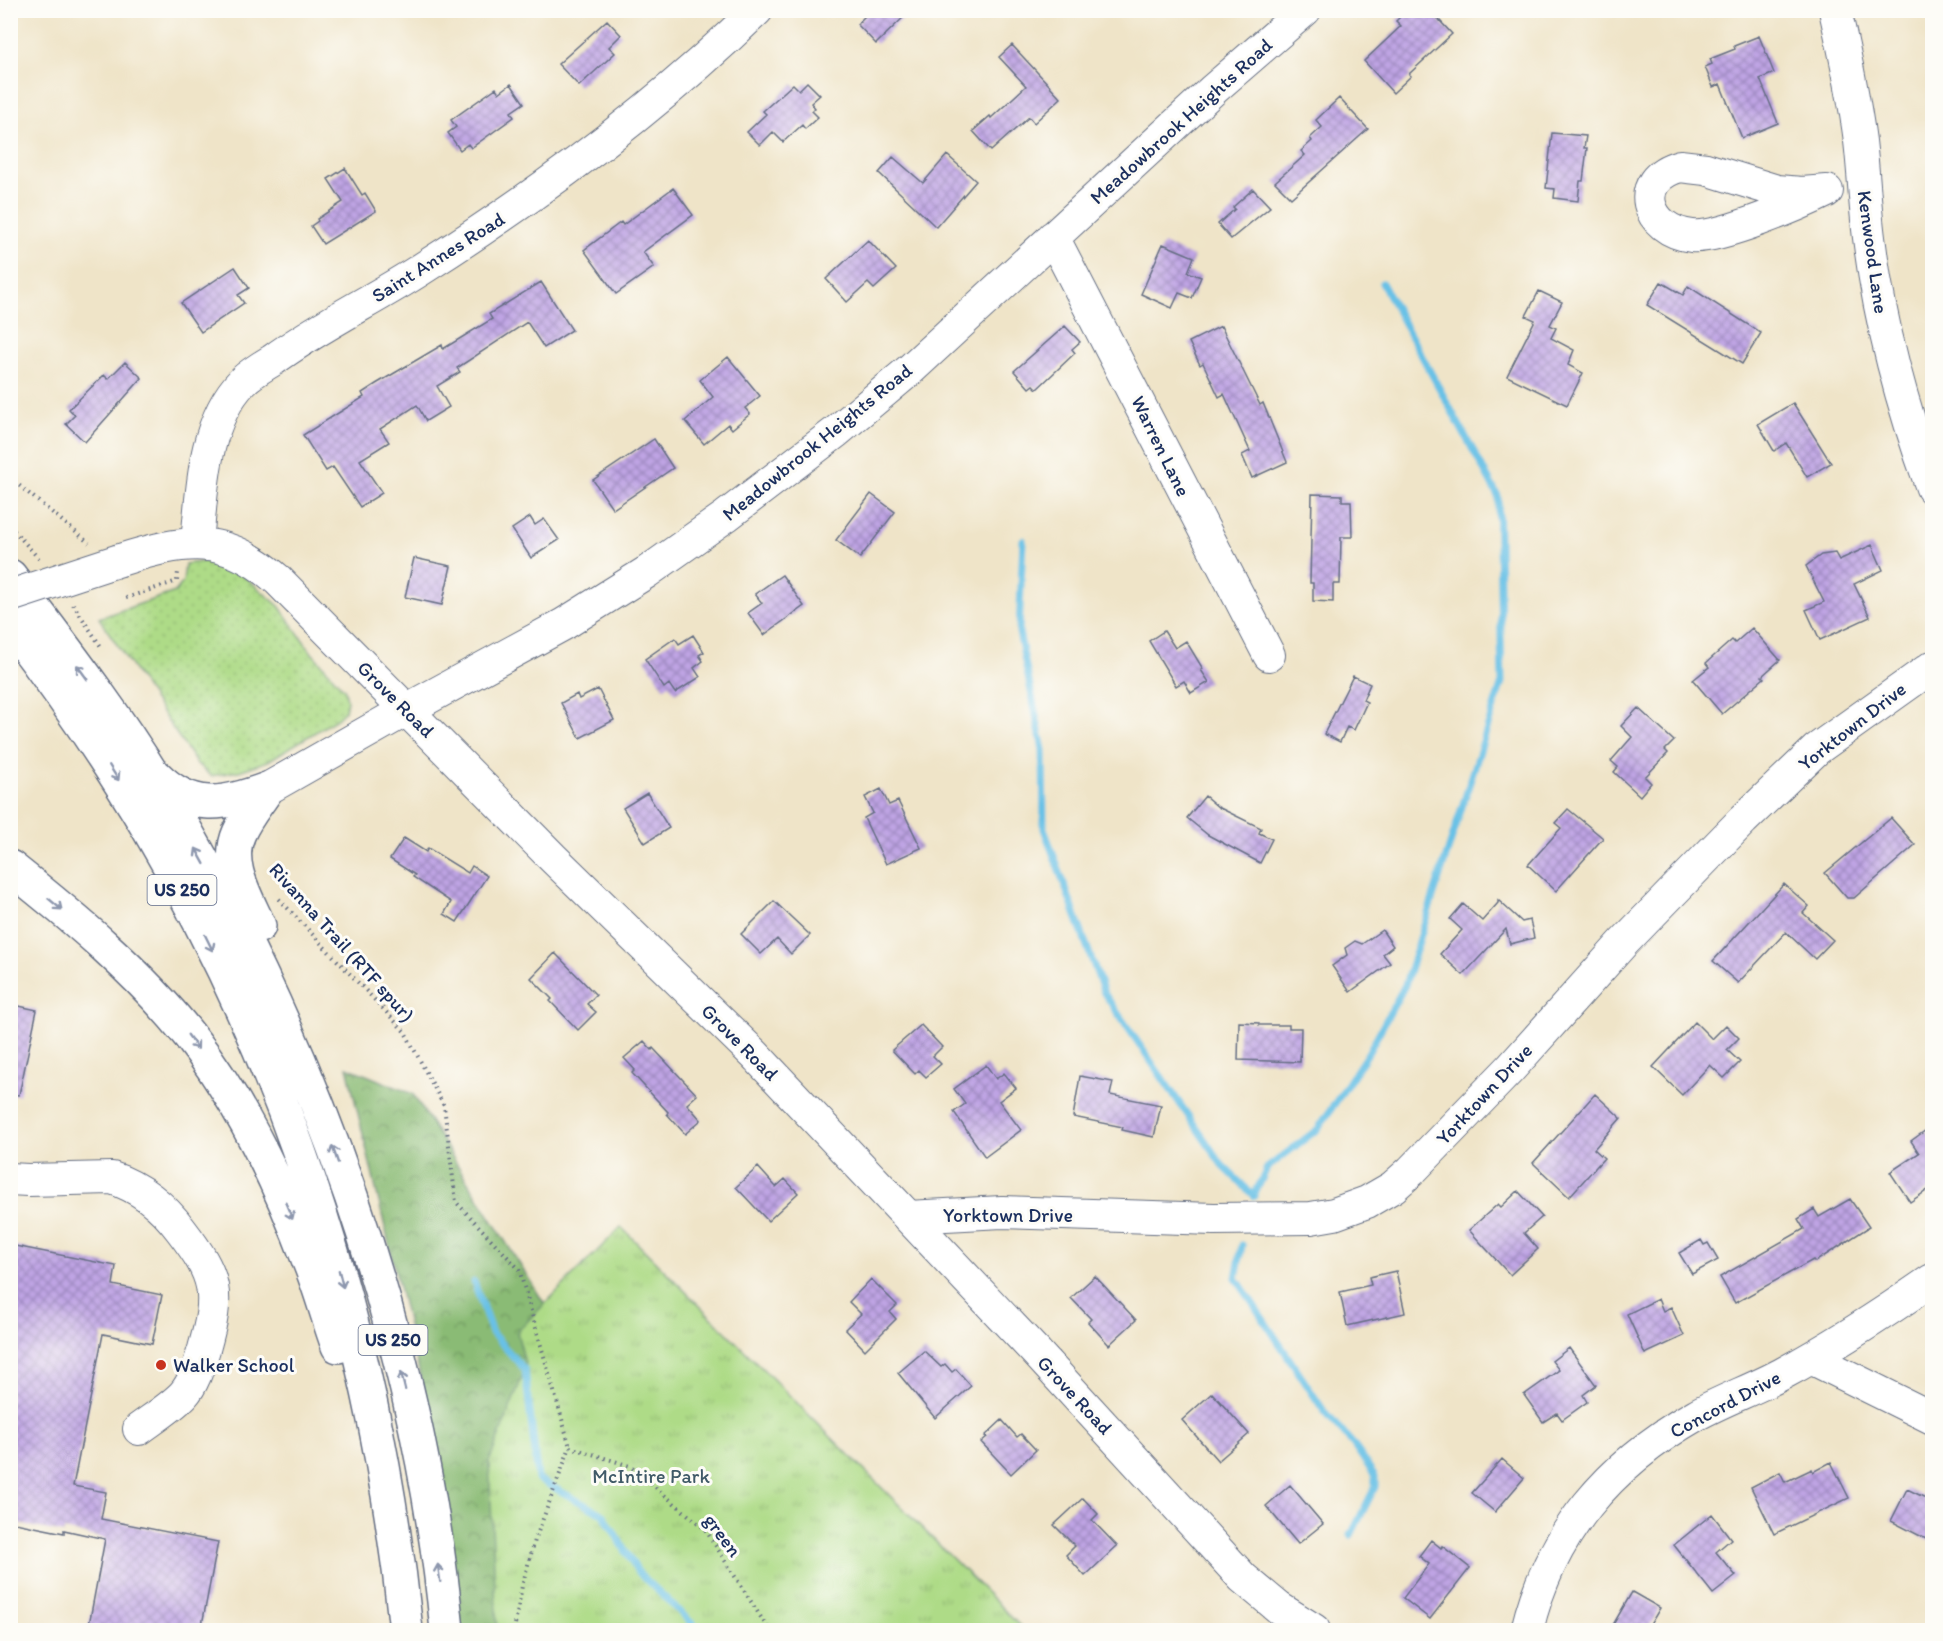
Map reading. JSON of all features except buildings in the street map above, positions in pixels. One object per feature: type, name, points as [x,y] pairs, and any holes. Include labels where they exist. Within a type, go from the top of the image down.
[{"type":"highway","name":"US 250","points":[[10,576],[117,719],[210,873],[265,980],[324,1121],[360,1226],[410,1405],[429,1505],[447,1630]]},
{"type":"highway","name":"US 250","points":[[10,625],[82,724],[149,830],[198,920],[243,1012],[286,1115],[338,1266],[375,1420],[393,1525],[406,1630]]},
{"type":"highway","points":[[148,767],[166,786],[208,803],[233,801],[267,789]]},
{"type":"highway","points":[[265,980],[262,934],[234,867],[234,854],[238,834],[267,789]]},
{"type":"highway","points":[[10,867],[96,939],[138,978],[189,1036],[227,1091],[260,1149],[311,1266],[393,1525]]},
{"type":"street","name":"Saint Annes Road","points":[[197,544],[205,462],[214,430],[228,402],[243,381],[292,346],[417,272],[577,164],[668,90],[757,10]]},
{"type":"street","name":"Meadowbrook Heights Road","points":[[267,789],[564,624],[647,572],[726,516],[836,432],[903,376],[1214,89],[1305,10]]},
{"type":"street","name":"Kenwood Lane","points":[[1835,10],[1851,80],[1870,245],[1883,321],[1896,378],[1932,488]]},
{"type":"street","points":[[1827,191],[1801,204],[1713,234],[1694,237],[1680,234],[1662,225],[1653,215],[1650,203],[1651,190],[1657,178],[1667,170],[1680,166],[1706,169],[1777,191],[1802,193],[1827,191],[1863,182]]},
{"type":"street","name":"Warren Lane","points":[[1053,237],[1269,655]]},
{"type":"street","name":"Grove Road","points":[[10,596],[176,544],[220,547],[244,556],[266,570],[755,1055],[1243,1578],[1280,1608],[1314,1630]]},
{"type":"street","name":"Yorktown Drive","points":[[908,1217],[1002,1212],[1214,1219],[1311,1218],[1334,1214],[1367,1202],[1393,1186],[1411,1171],[1510,1069],[1624,942],[1743,820],[1817,749],[1932,667]]},
{"type":"street","points":[[10,1179],[112,1178],[120,1181],[158,1204],[166,1212],[209,1272],[213,1286],[214,1306],[196,1374],[184,1393],[139,1429]]},
{"type":"street","name":"Concord Drive","points":[[1527,1630],[1545,1571],[1563,1538],[1584,1507],[1620,1470],[1656,1441],[1695,1416],[1811,1358],[1863,1327],[1932,1280]]},
{"type":"street","points":[[1811,1358],[1932,1418]]},
{"type":"path","points":[[10,526],[40,560]]},
{"type":"path","points":[[68,597],[107,656]]},
{"type":"path","name":"Rivanna Trail (RTF spur)","points":[[277,897],[405,1032],[444,1106],[456,1202],[519,1269],[570,1447]]},
{"type":"path","points":[[514,1630],[522,1586],[535,1540],[570,1447]]},
{"type":"path","name":"green","points":[[570,1447],[630,1466],[705,1529],[769,1630]]},
{"type":"green space","points":[[209,561],[233,567],[279,606],[312,653],[345,690],[347,700],[345,711],[337,719],[268,761],[239,771],[211,776],[196,763],[99,618],[175,592],[183,582],[185,564]]},
{"type":"green space","points":[[347,1067],[413,1094],[549,1311],[900,1630],[445,1630],[432,1426]]},
{"type":"green space","name":"McIntire Park","points":[[621,1227],[1024,1630],[497,1630],[489,1462],[526,1367],[517,1332]]},
{"type":"waterway","points":[[1023,540],[1019,632],[1043,750],[1044,829],[1104,993],[1222,1165],[1254,1196],[1267,1168],[1318,1129],[1368,1053],[1405,985],[1502,682],[1498,496],[1382,283]]},
{"type":"waterway","points":[[1242,1245],[1236,1278],[1324,1411],[1353,1444],[1375,1476],[1375,1487],[1351,1535]]},
{"type":"waterway","points":[[474,1282],[492,1333],[525,1370],[538,1479],[604,1515],[638,1572],[699,1630]]},
{"type":"place","name":"Walker School","points":[[161,1365]]}]
